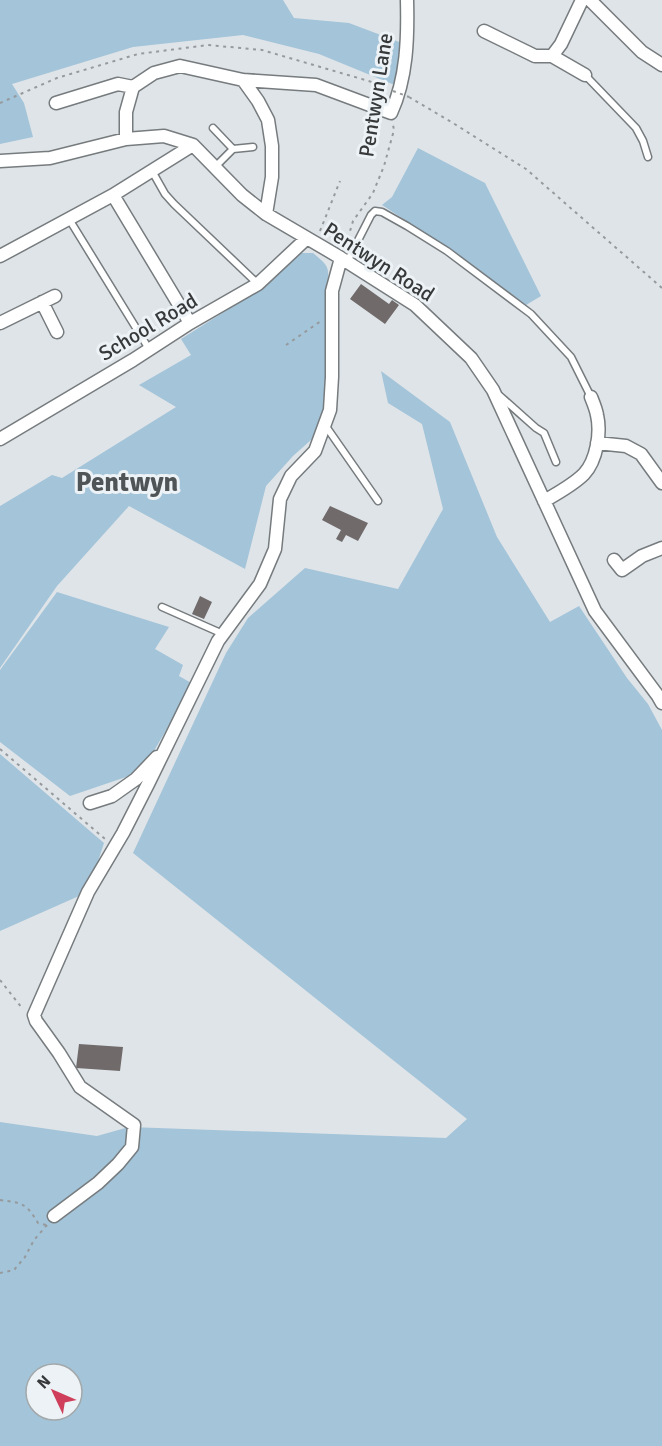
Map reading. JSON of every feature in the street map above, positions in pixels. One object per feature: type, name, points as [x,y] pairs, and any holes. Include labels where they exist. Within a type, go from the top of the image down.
[{"type":"street","name":"Pentwyn Lane","points":[[391,113],[402,84],[407,43],[407,0]]},
{"type":"street","points":[[552,56],[561,44],[582,0]]},
{"type":"street","points":[[590,0],[642,52],[662,65]]},
{"type":"street","points":[[484,31],[535,56],[552,56],[585,75]]},
{"type":"street","points":[[126,139],[126,112],[133,87],[154,73],[180,66],[243,80],[316,85],[391,113]]},
{"type":"street","points":[[243,80],[268,120],[272,146],[272,177],[266,214]]},
{"type":"street","points":[[57,103],[118,84],[133,87]]},
{"type":"street","name":"Pentwyn Road","points":[[0,162],[50,158],[126,139],[164,136],[193,145],[242,195],[266,214],[415,305],[471,358],[493,390],[595,611],[662,703]]},
{"type":"street","points":[[0,256],[113,195],[193,145]]},
{"type":"street","points":[[113,195],[190,323]]},
{"type":"street","name":"School Road","points":[[0,439],[258,284],[311,240]]},
{"type":"street","points":[[50,1221],[118,1164],[132,1146],[134,1125],[80,1088],[34,1016],[87,892],[133,813],[218,641],[260,584],[275,549],[280,499],[291,476],[315,451],[330,410],[333,291],[344,260]]},
{"type":"street","points":[[0,323],[55,297]]},
{"type":"street","points":[[42,302],[57,333]]},
{"type":"street","points":[[544,501],[585,473],[596,453],[599,433],[597,414],[591,397]]},
{"type":"street","points":[[597,443],[626,446],[641,454],[662,483]]},
{"type":"street","points":[[614,560],[622,570],[642,556],[662,548]]},
{"type":"street","points":[[90,803],[112,796],[136,779],[157,757],[184,702],[191,698]]},
{"type":"lane","points":[[585,75],[636,128],[648,157]]},
{"type":"lane","points":[[213,128],[233,149]]},
{"type":"lane","points":[[215,168],[233,149],[253,147]]},
{"type":"lane","points":[[152,171],[165,194],[174,204],[258,284]]},
{"type":"lane","points":[[344,260],[371,215],[375,211],[382,212],[447,251],[531,314],[571,357],[591,397]]},
{"type":"lane","points":[[69,219],[150,349]]},
{"type":"lane","points":[[493,390],[544,433],[556,462]]},
{"type":"lane","points":[[325,425],[378,501]]},
{"type":"lane","points":[[162,607],[223,634]]},
{"type":"path","points":[[393,91],[409,97],[526,169],[662,288]]},
{"type":"path","name":"Pentwyn Lane","points":[[344,260],[353,221],[373,193],[384,166],[394,130],[391,113]]},
{"type":"path","points":[[311,240],[340,181]]},
{"type":"path","points":[[286,345],[320,321],[332,319]]},
{"type":"path","points":[[0,749],[114,846]]},
{"type":"path","points":[[0,980],[19,1005],[36,1021]]},
{"type":"path","points":[[0,1200],[29,1207],[38,1223],[50,1221]]},
{"type":"path","points":[[0,1274],[14,1270],[50,1221]]},
{"type":"shaded area","points":[[0,0],[283,0],[294,18],[349,23],[402,43],[397,86],[319,54],[243,35],[133,47],[12,84],[24,103],[33,137],[0,144]]},
{"type":"shaded area","points":[[418,148],[485,183],[541,296],[526,305],[463,258],[382,205],[392,197]]},
{"type":"shaded area","points":[[297,253],[313,253],[327,268],[330,397],[320,432],[293,456],[266,486],[245,569],[129,506],[57,586],[0,668],[0,506],[52,475],[62,478],[176,407],[139,385],[191,355],[181,339],[262,288]]},
{"type":"shaded area","points":[[381,371],[450,422],[497,537],[550,622],[579,606],[627,678],[648,704],[662,730],[662,1446],[0,1446],[0,1122],[97,1136],[129,1127],[446,1138],[467,1119],[133,853],[226,653],[248,618],[305,568],[398,589],[443,509],[422,424],[388,403]]},
{"type":"shaded area","points":[[57,592],[169,627],[155,649],[183,665],[179,676],[193,684],[151,756],[129,776],[70,796],[0,742],[0,670]]},
{"type":"shaded area","points":[[0,754],[104,843],[88,892],[0,931]]},
{"type":"building","points":[[361,284],[389,304],[392,300],[399,305],[385,324],[350,299]]},
{"type":"building","points":[[330,506],[368,523],[358,541],[346,535],[342,542],[336,539],[341,530],[322,520]]},
{"type":"building","points":[[200,596],[212,602],[204,619],[192,614]]},
{"type":"building","points":[[79,1044],[123,1047],[120,1071],[76,1068]]},
{"type":"district","name":"Pentwyn","points":[[127,482]]}]
